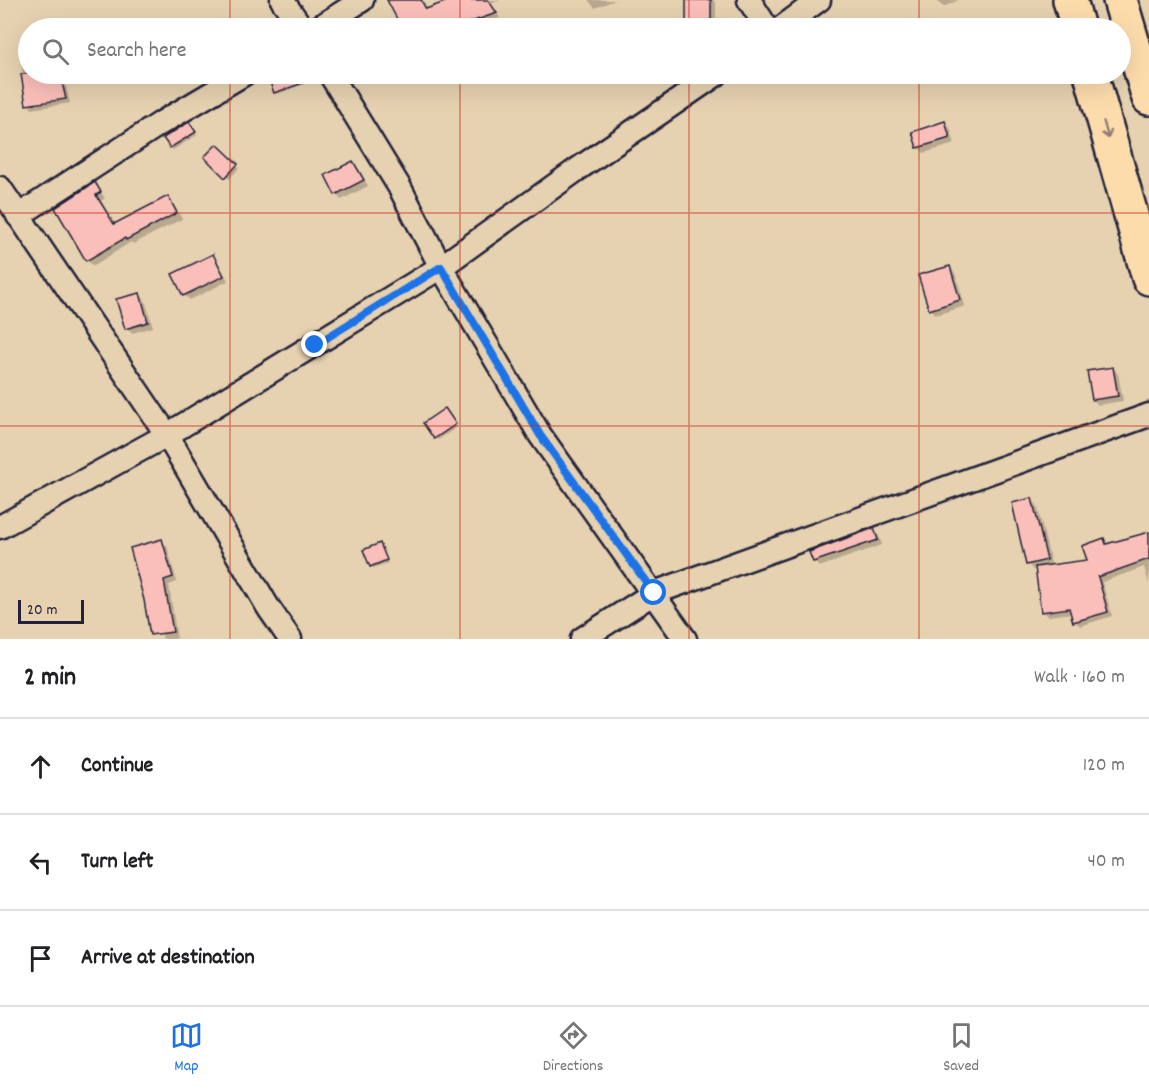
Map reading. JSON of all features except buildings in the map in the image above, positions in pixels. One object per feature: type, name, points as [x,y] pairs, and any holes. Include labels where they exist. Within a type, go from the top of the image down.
[{"type":"highway","points":[[1070,0],[1075,18]]},
{"type":"highway","points":[[1120,0],[1125,18]]},
{"type":"highway","points":[[1131,37],[1149,98]]},
{"type":"highway","points":[[1094,84],[1149,278]]},
{"type":"street","points":[[282,0],[295,18]]},
{"type":"street","points":[[334,18],[362,0]]},
{"type":"street","points":[[749,0],[761,18]]},
{"type":"street","points":[[795,18],[819,0]]},
{"type":"street","points":[[18,216],[161,123],[227,84]]},
{"type":"street","points":[[336,84],[400,188],[441,267],[540,435],[685,639]]},
{"type":"street","points":[[0,527],[166,435],[441,267],[702,84]]},
{"type":"street","points":[[0,188],[166,435],[268,607],[290,639]]},
{"type":"street","points":[[582,639],[654,593],[1149,415]]},
{"type":"route","points":[[315,345],[441,267],[540,435],[654,593]]}]
